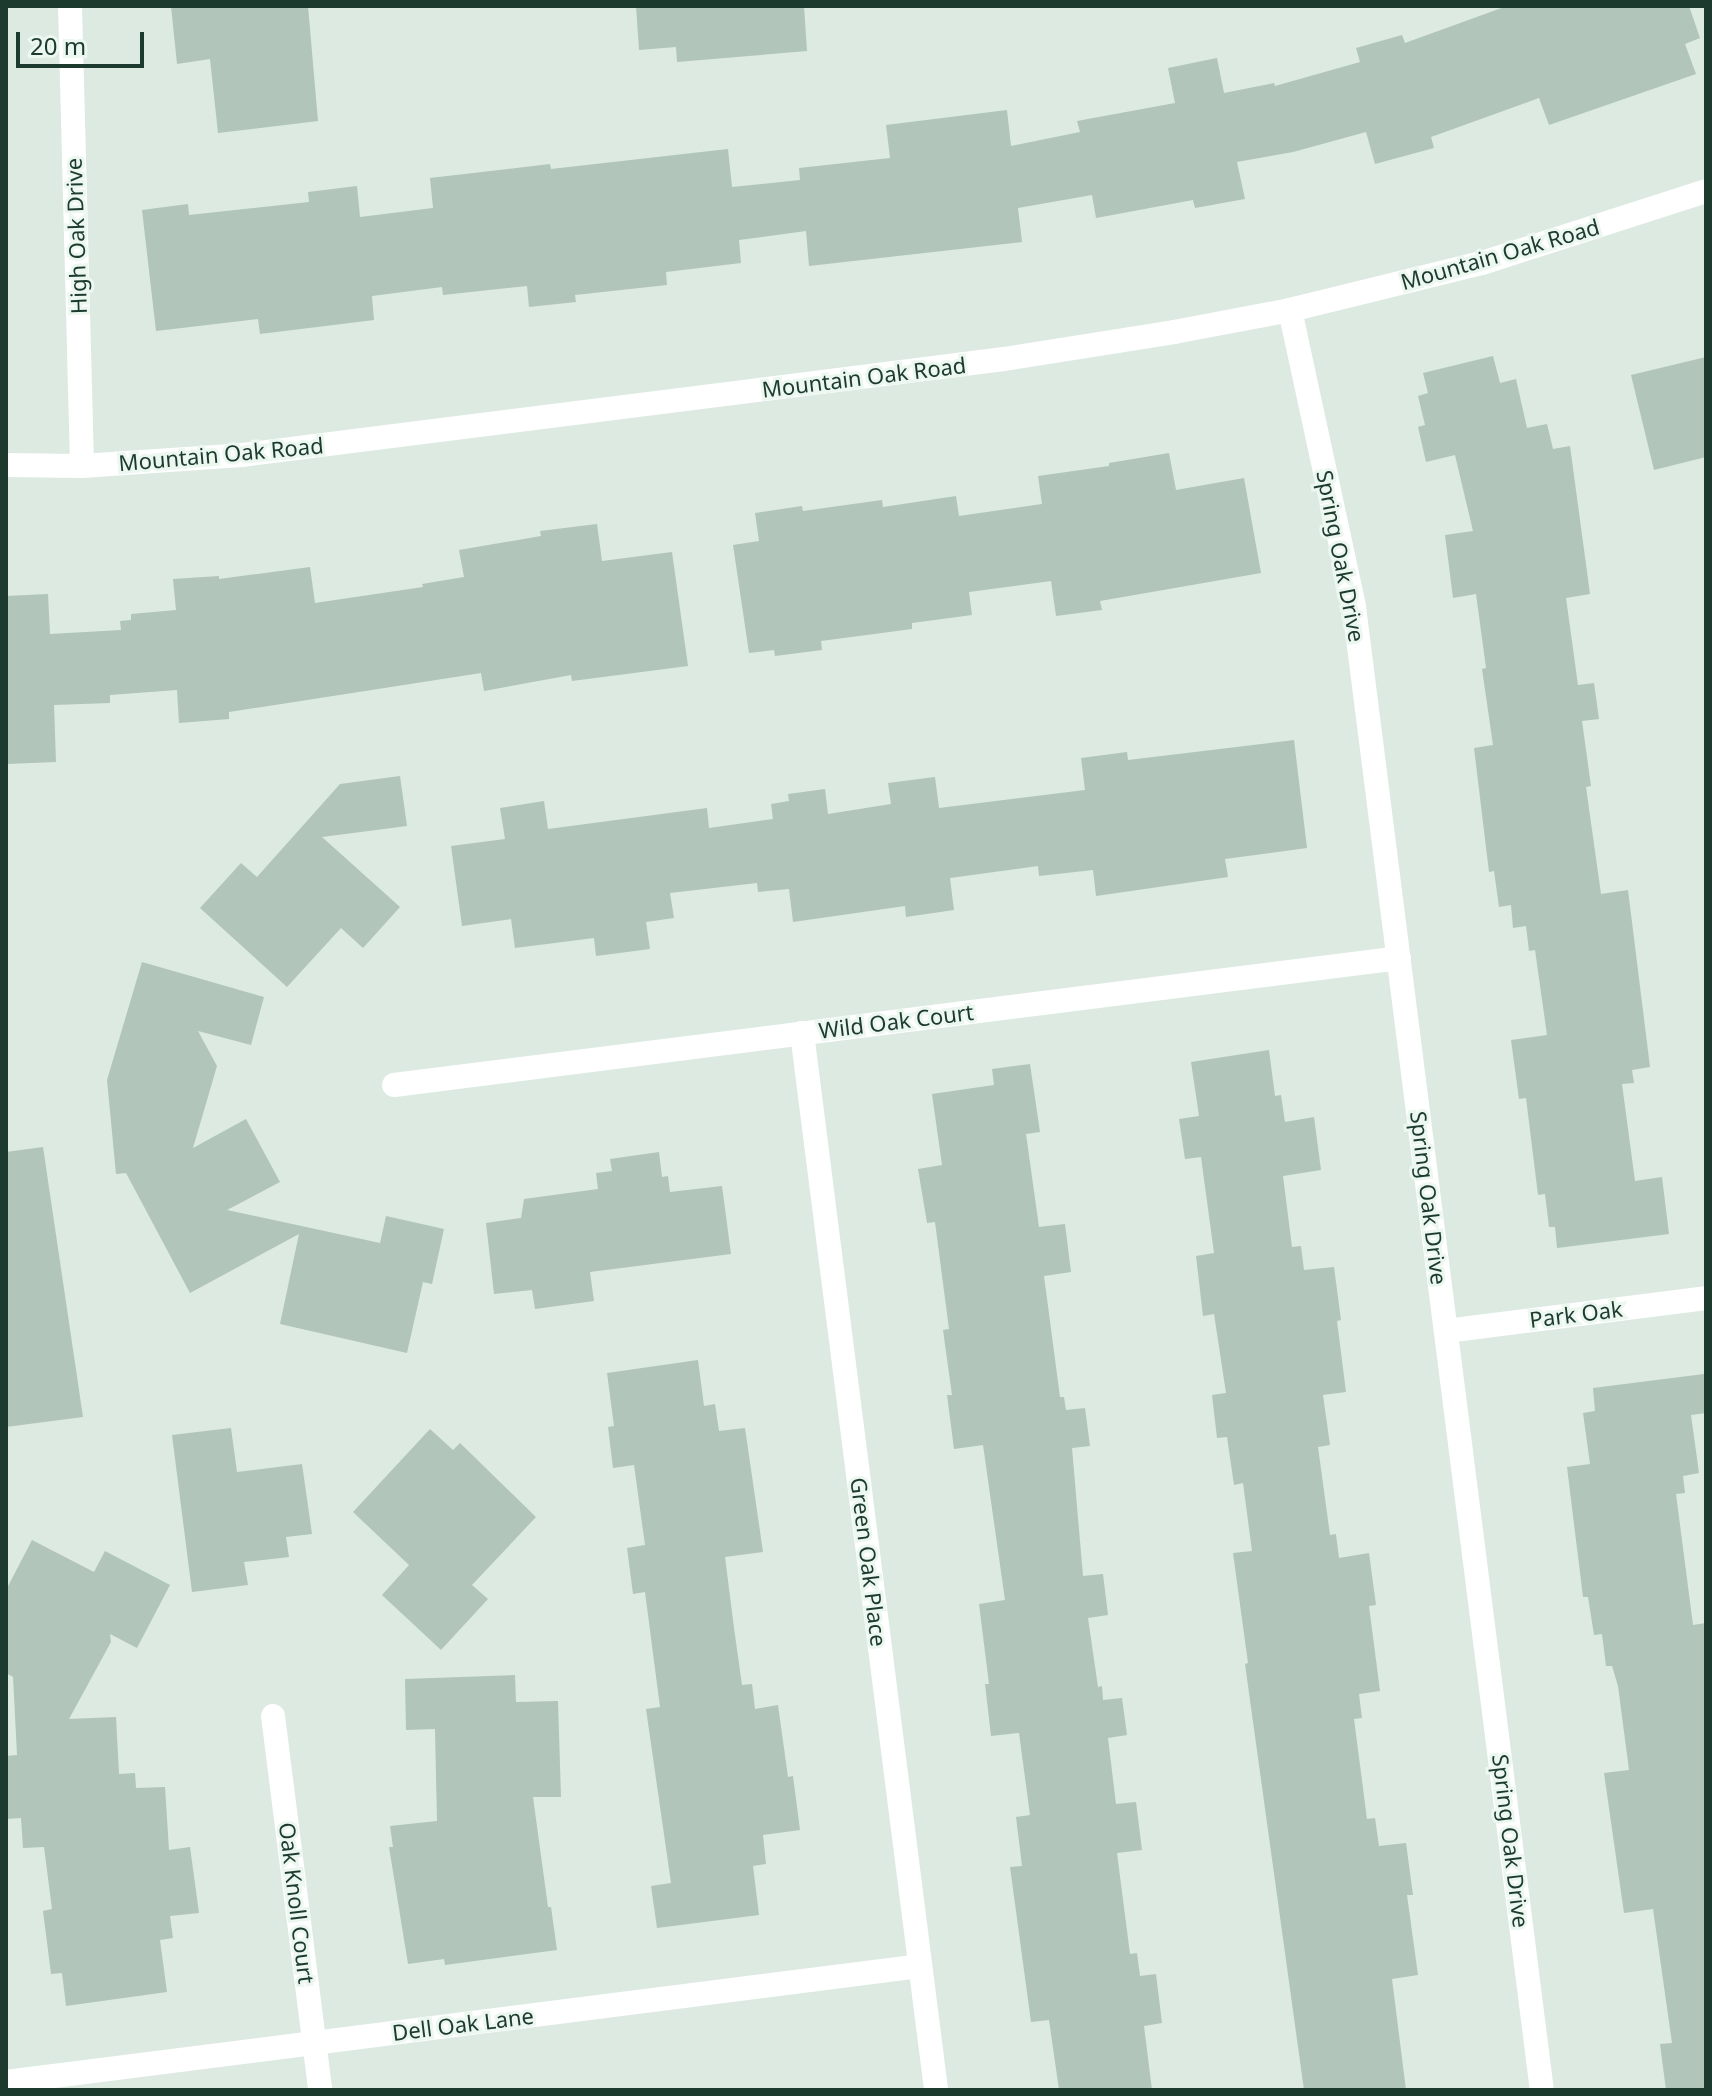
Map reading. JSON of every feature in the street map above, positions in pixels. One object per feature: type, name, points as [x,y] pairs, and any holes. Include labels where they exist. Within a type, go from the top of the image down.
[{"type":"street","name":"High Oak Drive","points":[[70,6],[82,466]]},
{"type":"street","name":"Mountain Oak Road","points":[[6,465],[82,466],[242,455],[1004,359],[1290,310],[1482,263],[1706,191]]},
{"type":"street","name":"Spring Oak Drive","points":[[1290,310],[1354,607],[1542,2090]]},
{"type":"street","name":"Wild Oak Court","points":[[394,1085],[1399,958]]},
{"type":"street","name":"Green Oak Place","points":[[802,1033],[936,2090]]},
{"type":"street","name":"Park Oak","points":[[1446,1331],[1706,1298]]},
{"type":"street","name":"Oak Knoll Court","points":[[273,1716],[320,2090]]},
{"type":"street","name":"Dell Oak Lane","points":[[6,2082],[920,1966]]},
{"type":"building","points":[[171,6],[308,6],[318,121],[218,133],[210,59],[177,64]]},
{"type":"building","points":[[636,6],[804,6],[807,51],[677,62],[676,47],[639,50]]},
{"type":"building","points":[[1507,6],[1689,6],[1700,38],[1685,44],[1696,74],[1549,125],[1539,98],[1431,137],[1434,148],[1375,164],[1366,132],[1293,152],[1237,162],[1245,199],[1195,208],[1193,200],[1096,218],[1092,195],[1018,208],[1022,242],[809,266],[806,231],[739,240],[741,263],[666,272],[667,285],[575,295],[576,302],[529,307],[527,286],[443,295],[442,287],[372,296],[374,320],[260,334],[258,319],[156,331],[142,210],[188,204],[189,215],[309,202],[308,192],[357,186],[360,217],[433,208],[430,178],[550,164],[551,169],[728,149],[732,187],[800,180],[799,168],[890,158],[886,125],[1007,110],[1011,146],[1080,132],[1077,121],[1175,103],[1168,68],[1217,58],[1224,93],[1274,83],[1275,86],[1360,62],[1356,48],[1402,35],[1405,43]]},
{"type":"building","points":[[1493,356],[1500,383],[1516,379],[1527,428],[1547,424],[1553,449],[1570,446],[1590,594],[1566,598],[1578,685],[1594,683],[1599,719],[1582,721],[1591,786],[1586,787],[1601,894],[1628,890],[1650,1067],[1632,1070],[1634,1083],[1622,1084],[1635,1181],[1662,1177],[1669,1234],[1557,1248],[1555,1227],[1549,1227],[1545,1194],[1538,1195],[1526,1098],[1519,1099],[1511,1040],[1547,1035],[1535,950],[1529,951],[1526,926],[1513,928],[1511,905],[1499,907],[1494,871],[1489,872],[1474,748],[1493,745],[1482,669],[1486,668],[1476,594],[1453,598],[1445,535],[1473,531],[1455,455],[1426,462],[1418,427],[1425,425],[1418,396],[1428,393],[1423,373]]},
{"type":"building","points":[[1706,357],[1706,457],[1654,470],[1631,375]]},
{"type":"building","points":[[1169,453],[1176,490],[1244,478],[1261,573],[1100,601],[1102,610],[1056,616],[1051,581],[969,592],[972,615],[912,623],[912,629],[821,641],[822,650],[775,656],[774,650],[749,653],[733,545],[759,541],[755,513],[802,506],[803,511],[882,500],[883,507],[956,496],[959,516],[1042,504],[1038,476],[1109,466],[1109,463]]},
{"type":"building","points":[[597,524],[602,561],[672,552],[688,666],[572,681],[571,675],[484,691],[481,673],[229,712],[229,719],[179,723],[177,690],[110,695],[110,703],[54,705],[56,762],[6,764],[6,596],[48,594],[50,634],[121,630],[120,621],[131,620],[131,614],[176,610],[173,579],[219,576],[219,579],[310,567],[315,603],[423,587],[422,584],[464,577],[459,550],[541,536],[540,531]]},
{"type":"building","points":[[1294,740],[1307,848],[1225,859],[1228,877],[1096,896],[1093,870],[1039,876],[1038,866],[950,878],[954,910],[906,917],[905,906],[793,922],[789,889],[758,892],[757,883],[670,893],[674,918],[646,922],[650,949],[596,956],[594,938],[515,948],[511,919],[462,926],[451,846],[505,839],[500,808],[544,801],[548,829],[707,808],[709,828],[773,819],[771,804],[789,801],[788,794],[825,789],[828,814],[891,804],[888,783],[935,777],[939,808],[1085,790],[1081,758],[1127,752],[1128,760]]},
{"type":"building","points":[[400,776],[407,826],[322,837],[400,907],[363,948],[341,928],[287,987],[200,908],[241,863],[257,877],[340,784]]},
{"type":"building","points":[[142,962],[264,997],[251,1045],[198,1031],[217,1066],[193,1148],[246,1119],[280,1182],[227,1210],[380,1243],[386,1216],[444,1229],[432,1284],[423,1282],[407,1353],[280,1324],[299,1234],[190,1293],[126,1173],[116,1174],[107,1080]]},
{"type":"building","points":[[1269,1050],[1275,1096],[1281,1095],[1285,1122],[1314,1117],[1321,1170],[1283,1176],[1292,1247],[1301,1246],[1304,1270],[1334,1267],[1341,1320],[1337,1321],[1346,1392],[1323,1395],[1330,1445],[1318,1447],[1330,1535],[1336,1534],[1339,1558],[1369,1553],[1376,1605],[1369,1606],[1380,1691],[1359,1694],[1362,1718],[1354,1719],[1367,1819],[1375,1818],[1379,1846],[1406,1843],[1413,1895],[1407,1895],[1418,1975],[1392,1979],[1406,2090],[1304,2090],[1245,1664],[1248,1663],[1233,1553],[1252,1551],[1243,1483],[1234,1485],[1227,1437],[1217,1438],[1212,1395],[1226,1393],[1214,1314],[1203,1316],[1196,1256],[1214,1253],[1201,1157],[1185,1159],[1179,1119],[1199,1116],[1191,1062]]},
{"type":"building","points":[[1030,1064],[1040,1132],[1026,1134],[1039,1227],[1065,1224],[1071,1272],[1044,1276],[1060,1397],[1064,1397],[1066,1410],[1085,1408],[1090,1446],[1072,1448],[1083,1576],[1103,1574],[1108,1615],[1088,1618],[1098,1687],[1102,1686],[1103,1700],[1122,1698],[1127,1735],[1108,1738],[1116,1804],[1136,1802],[1142,1850],[1117,1853],[1130,1954],[1137,1953],[1140,1976],[1156,1974],[1162,2023],[1144,2026],[1152,2090],[1059,2090],[1049,2020],[1031,2022],[1010,1867],[1022,1866],[1016,1817],[1030,1815],[1019,1733],[991,1736],[985,1684],[989,1684],[979,1604],[1005,1600],[983,1445],[954,1449],[947,1395],[952,1395],[943,1330],[949,1329],[935,1222],[927,1223],[918,1169],[942,1165],[932,1094],[994,1085],[992,1069]]},
{"type":"building","points":[[43,1147],[83,1417],[6,1427],[6,1152]]},
{"type":"building","points":[[659,1152],[662,1177],[668,1176],[670,1192],[722,1186],[731,1254],[590,1272],[594,1301],[535,1309],[532,1290],[494,1294],[486,1223],[521,1218],[524,1199],[598,1189],[596,1173],[612,1171],[610,1159]]},
{"type":"building","points":[[698,1360],[704,1406],[715,1404],[719,1431],[745,1428],[763,1552],[725,1557],[734,1628],[742,1685],[752,1684],[755,1709],[778,1705],[788,1777],[793,1776],[800,1830],[763,1835],[766,1864],[753,1866],[759,1915],[657,1928],[651,1886],[671,1883],[646,1709],[660,1707],[645,1592],[633,1594],[627,1548],[645,1545],[634,1465],[613,1468],[608,1427],[614,1426],[607,1373]]},
{"type":"building","points":[[1704,1374],[1706,1413],[1691,1415],[1699,1473],[1683,1476],[1685,1493],[1676,1494],[1693,1625],[1706,1623],[1706,2090],[1666,2090],[1660,2044],[1672,2043],[1653,1909],[1624,1913],[1604,1773],[1629,1770],[1618,1686],[1612,1666],[1606,1666],[1602,1634],[1594,1635],[1588,1597],[1583,1597],[1567,1467],[1590,1464],[1583,1413],[1595,1411],[1593,1388]]},
{"type":"building","points":[[231,1428],[237,1472],[302,1464],[312,1534],[286,1537],[289,1557],[244,1562],[248,1585],[192,1592],[172,1435]]},
{"type":"building","points":[[430,1429],[453,1450],[460,1443],[536,1517],[472,1585],[488,1599],[441,1650],[382,1595],[409,1565],[353,1512]]},
{"type":"building","points":[[32,1540],[94,1572],[105,1551],[170,1585],[137,1648],[110,1634],[111,1642],[69,1719],[116,1717],[119,1774],[135,1773],[136,1788],[165,1787],[169,1850],[190,1847],[199,1913],[170,1916],[173,1938],[160,1940],[167,1992],[66,2006],[62,1973],[51,1974],[43,1911],[52,1909],[44,1847],[23,1848],[21,1818],[6,1819],[6,1756],[17,1755],[13,1677],[6,1673],[6,1590]]},
{"type":"building","points":[[515,1675],[516,1702],[558,1701],[561,1797],[533,1797],[557,1950],[445,1965],[444,1959],[408,1964],[389,1847],[393,1847],[390,1826],[437,1821],[435,1729],[406,1730],[405,1679]]}]
